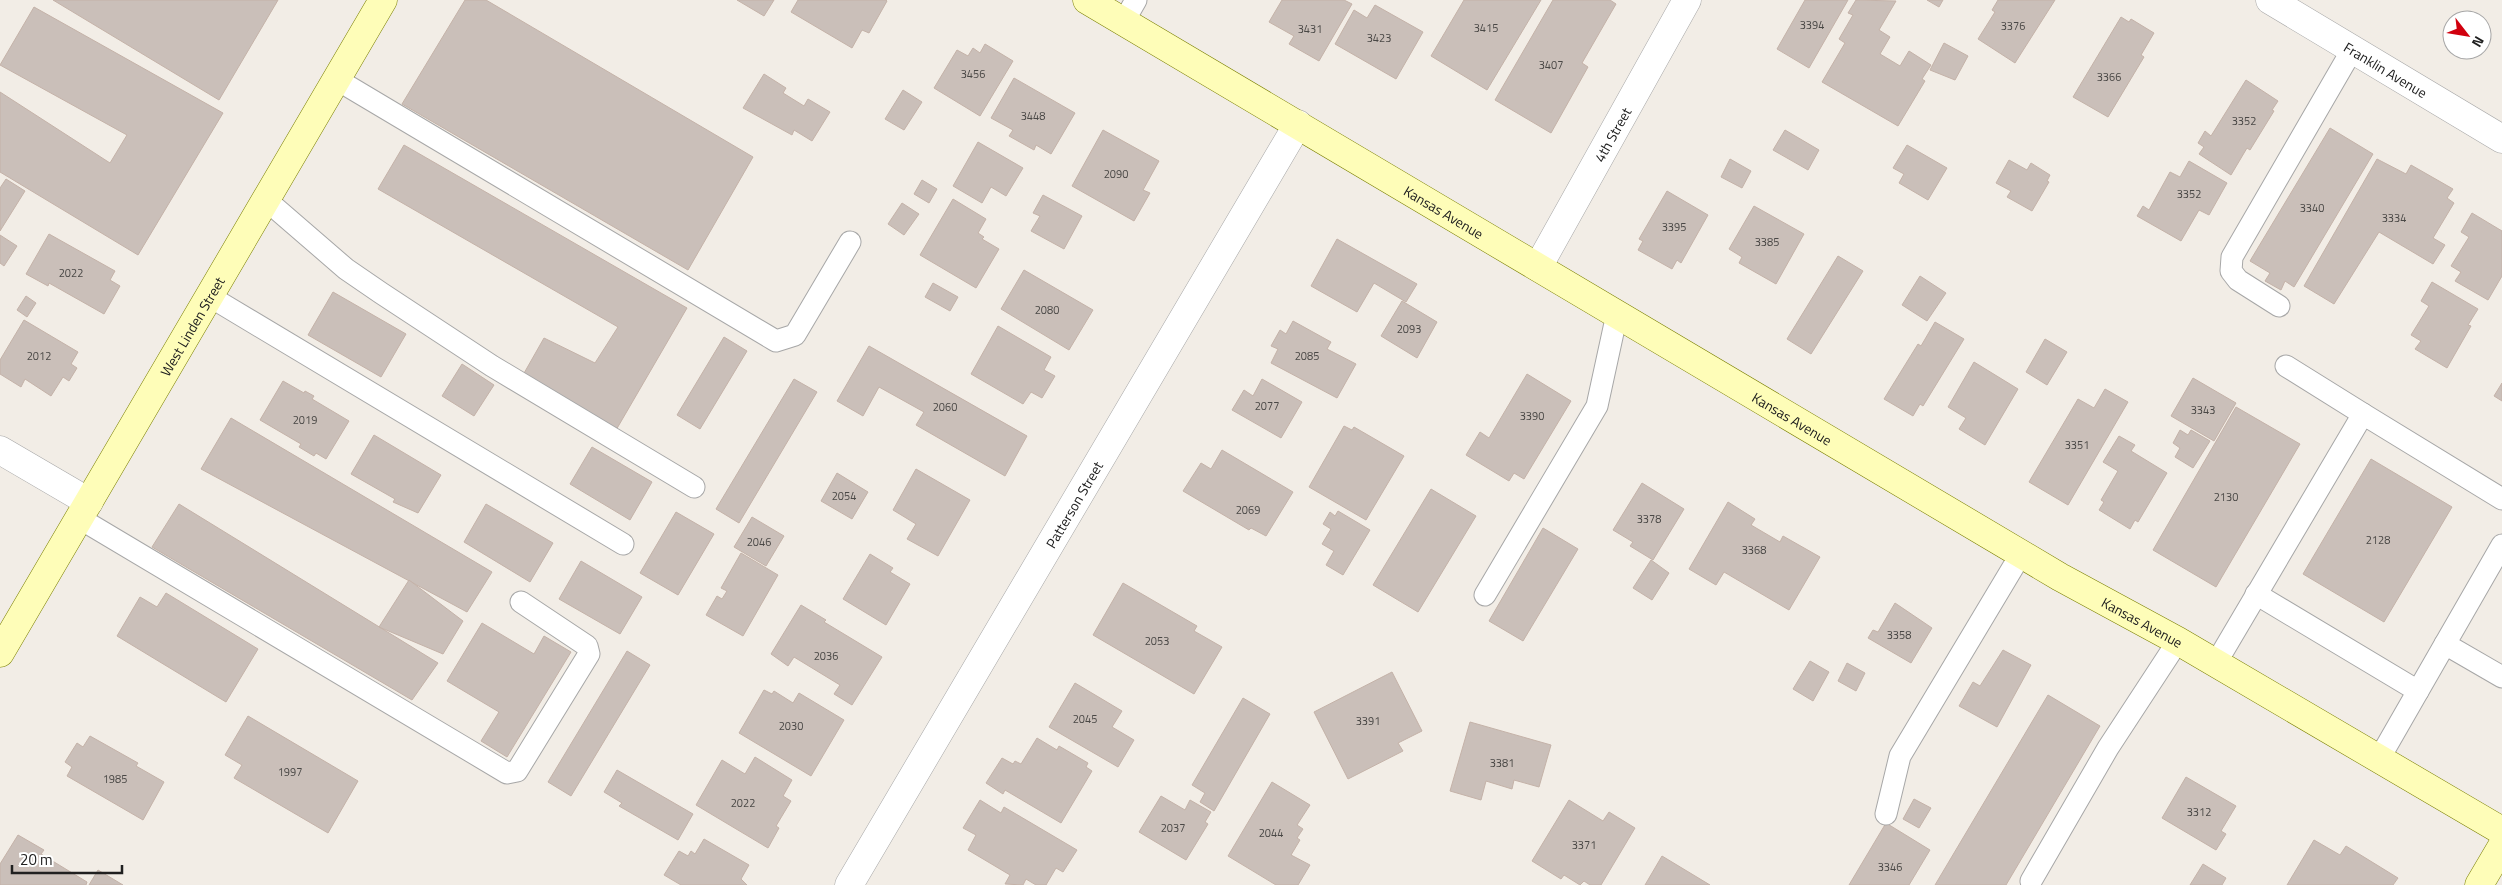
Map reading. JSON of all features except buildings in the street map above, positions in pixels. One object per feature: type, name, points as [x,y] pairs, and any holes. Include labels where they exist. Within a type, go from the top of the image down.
[{"type":"street","name":"West Linden Street","points":[[0,653],[383,0]]},
{"type":"street","name":"Kansas Avenue","points":[[1087,0],[1130,11],[1298,124],[2021,554],[2178,641],[2502,831]]},
{"type":"street","name":"4th Street","points":[[1538,267],[1687,0]]},
{"type":"street","name":"Franklin Avenue","points":[[2270,0],[2502,139]]},
{"type":"street","name":"Patterson Street","points":[[849,885],[1298,124]]},
{"type":"street","points":[[0,450],[84,510]]},
{"type":"street","points":[[2479,885],[2502,846]]},
{"type":"lane","points":[[2279,306],[2238,280],[2231,272],[2232,257],[2352,50]]},
{"type":"lane","points":[[336,79],[776,341],[795,335],[850,242]]},
{"type":"lane","points":[[265,199],[346,269],[381,293],[492,366],[694,487]]},
{"type":"lane","points":[[209,296],[623,544]]},
{"type":"lane","points":[[1485,595],[1597,406],[1617,314]]},
{"type":"lane","points":[[2286,366],[2502,499]]},
{"type":"lane","points":[[2216,663],[2363,414]]},
{"type":"lane","points":[[84,510],[508,773],[517,771],[589,654],[587,646],[521,602]]},
{"type":"lane","points":[[2379,758],[2502,545]]},
{"type":"lane","points":[[1886,814],[1900,756],[2021,554]]},
{"type":"lane","points":[[2256,594],[2418,691]]},
{"type":"lane","points":[[2031,881],[2108,748],[2178,641]]},
{"type":"lane","points":[[2445,644],[2502,677]]}]
